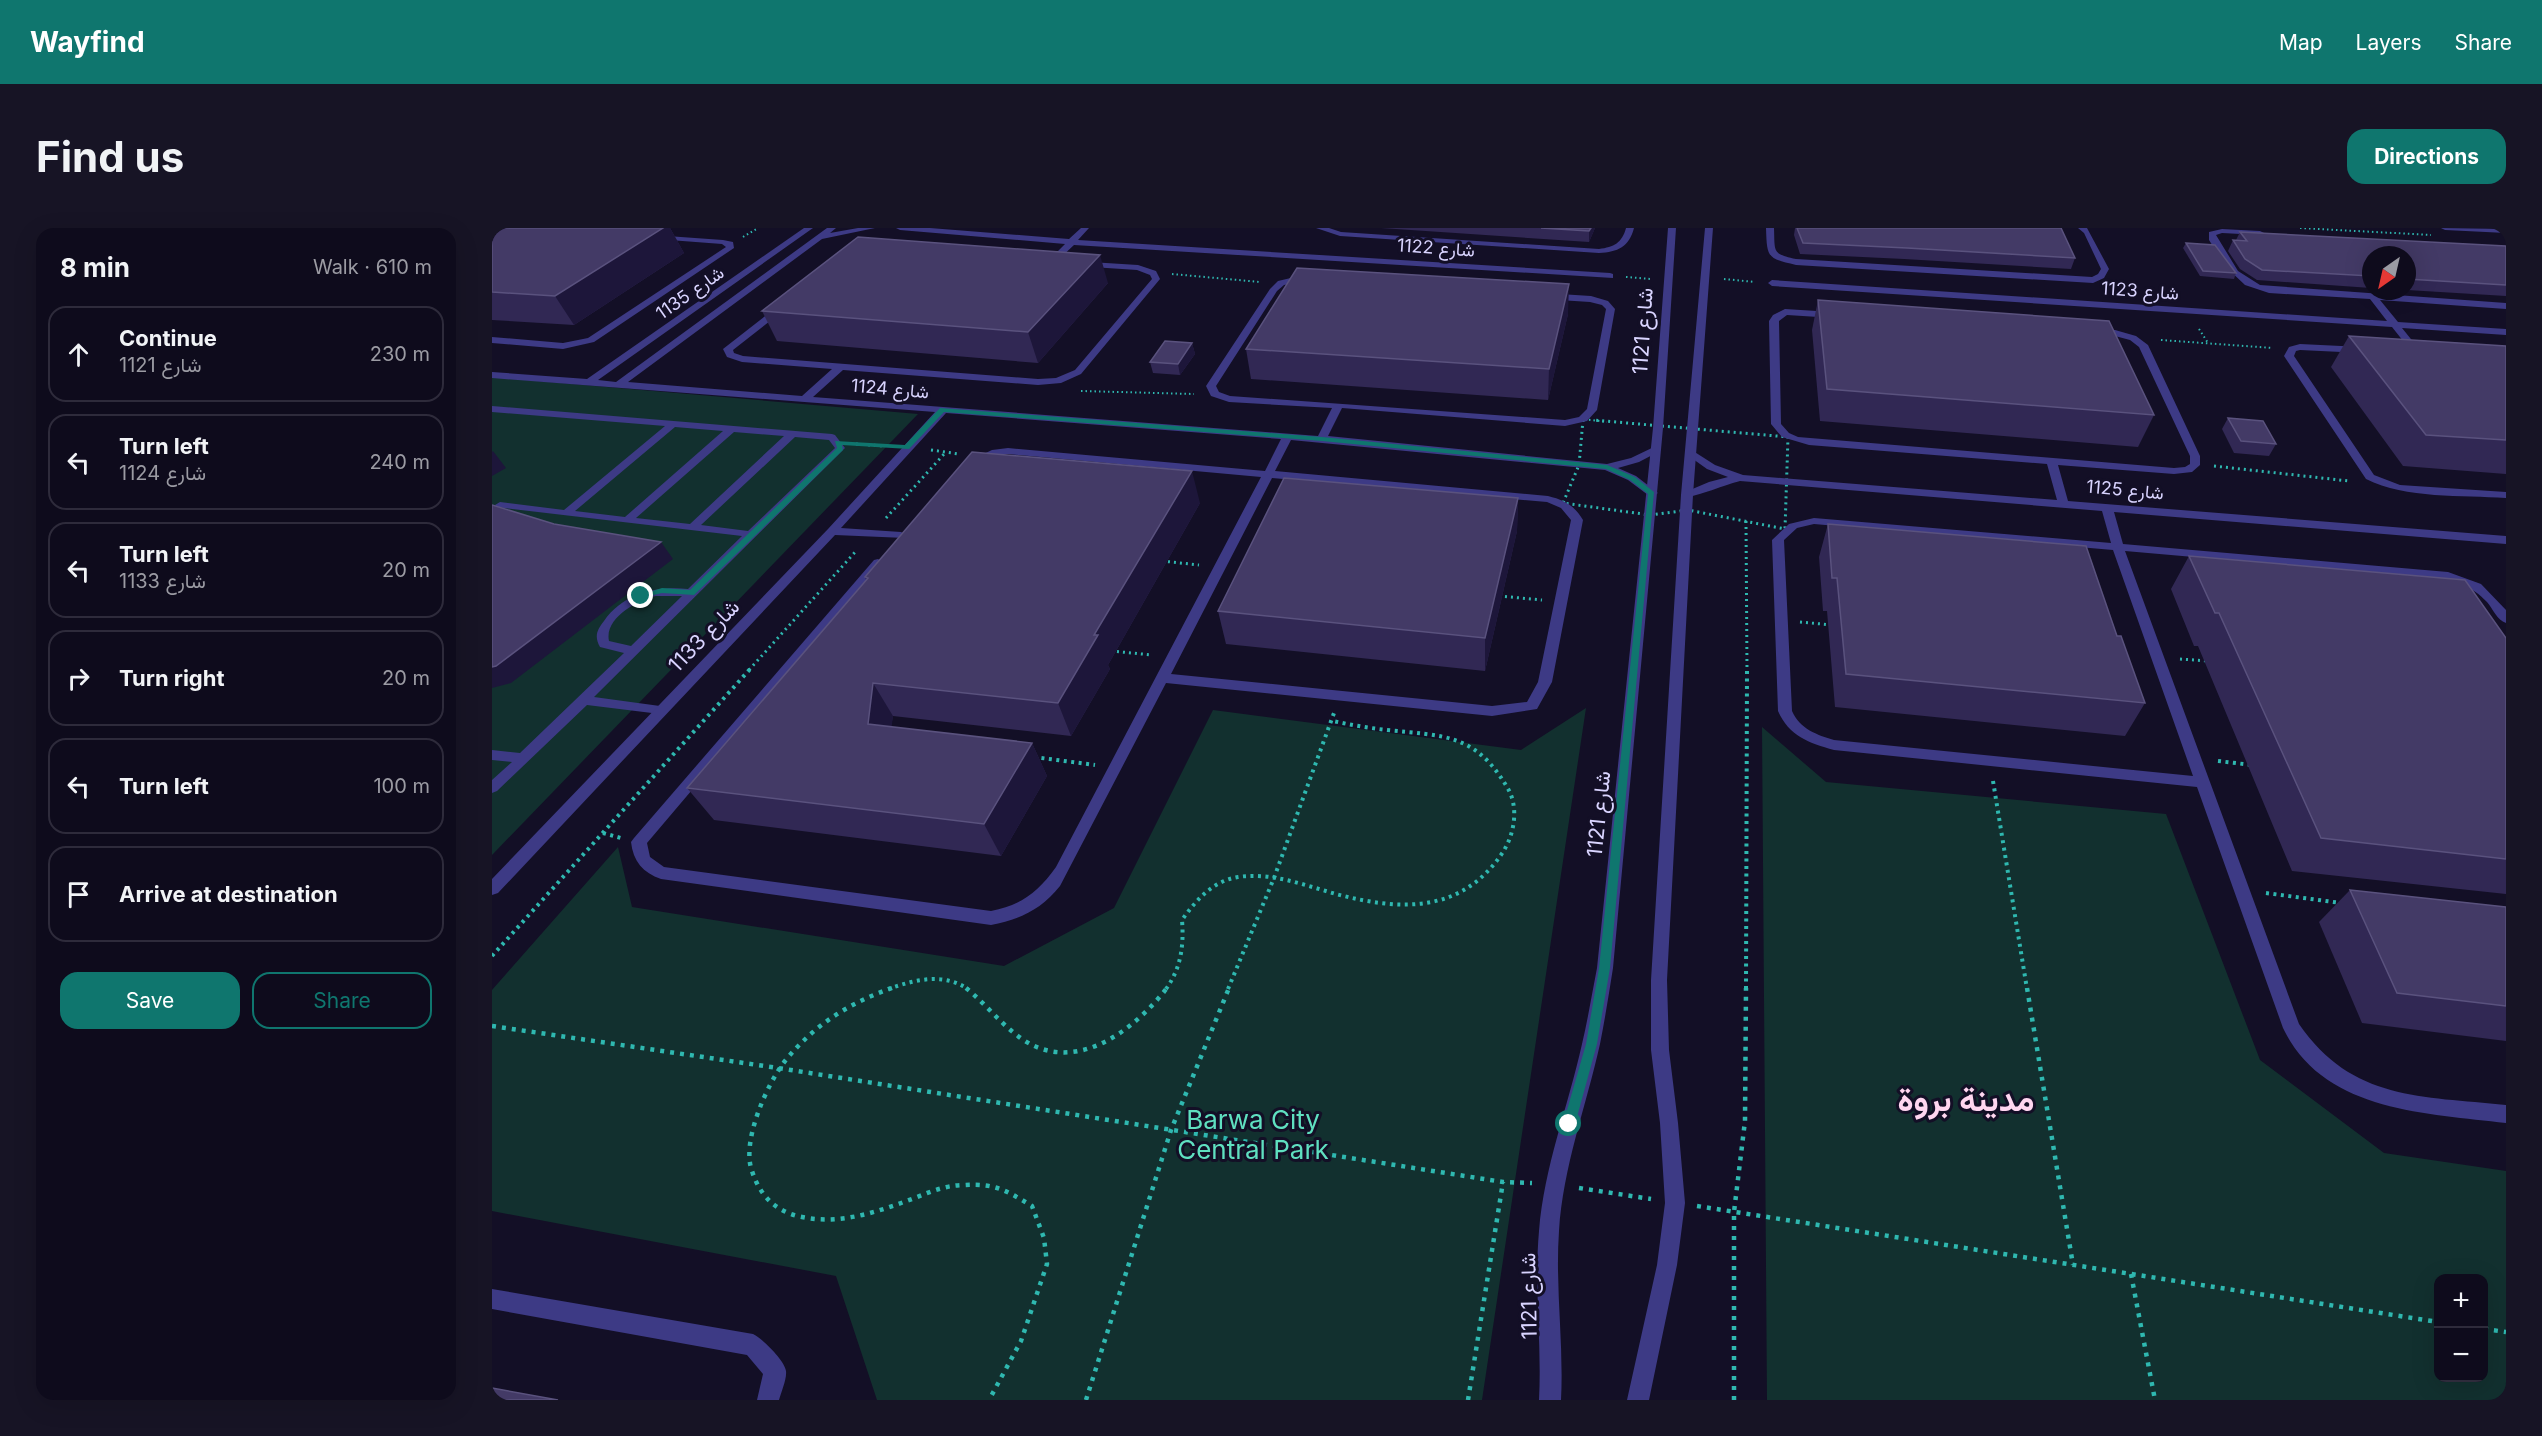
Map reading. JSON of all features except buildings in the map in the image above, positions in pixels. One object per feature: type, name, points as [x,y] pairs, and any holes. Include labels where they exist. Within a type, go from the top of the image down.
[{"type":"street","name":"شارع 1135","points":[[588,383],[794,233],[809,228]]},
{"type":"street","name":"شارع 1135","points":[[618,385],[832,228]]},
{"type":"street","points":[[815,240],[839,232],[872,228]]},
{"type":"street","name":"شارع 1122","points":[[900,228],[1072,242],[1610,276]]},
{"type":"street","points":[[1051,263],[1085,228]]},
{"type":"street","points":[[1320,228],[1340,234],[1407,263],[1605,303],[1611,309],[1592,410],[1583,420],[1565,423],[1229,399],[1215,394],[1211,386],[1274,289],[1281,283],[1407,263],[1599,251],[1621,247],[1626,243],[1630,228]]},
{"type":"street","name":"شارع 1121","points":[[1550,1400],[1552,1363],[1547,1296],[1549,1231],[1555,1184],[1591,1044],[1605,968],[1656,449],[1672,228]]},
{"type":"street","points":[[1638,1400],[1667,1265],[1676,1203],[1660,1050],[1659,980],[1687,495],[1709,228]]},
{"type":"street","points":[[1770,228],[1771,252],[1774,257],[1994,299],[2133,338],[2143,345],[2195,456],[2195,465],[2188,470],[1809,442],[1793,439],[1777,427],[1774,321],[1780,314],[1994,299],[2093,280],[2101,276],[2105,269],[2088,232],[2082,228]]},
{"type":"street","points":[[2445,228],[2506,231]]},
{"type":"street","points":[[2270,233],[2222,231],[2212,234],[2213,240],[2239,279],[2250,286],[2362,296]]},
{"type":"street","points":[[492,340],[563,346],[591,340],[730,248],[730,244],[723,242],[650,236]]},
{"type":"street","points":[[876,251],[1138,268],[1153,273],[1156,279],[1078,372],[1058,381],[1038,382],[742,359],[730,355],[728,348],[845,258],[858,254],[876,251]]},
{"type":"street","name":"شارع 1123","points":[[1772,283],[2506,332]]},
{"type":"street","points":[[2375,300],[2418,354]]},
{"type":"street","points":[[2416,300],[2506,306]]},
{"type":"street","points":[[2374,351],[2309,346],[2292,349],[2289,359],[2365,471],[2384,484],[2409,489],[2506,495]]},
{"type":"street","points":[[804,399],[840,367]]},
{"type":"street","name":"شارع 1124","points":[[492,375],[1322,439],[1607,467],[1632,478],[1652,493]]},
{"type":"street","points":[[1322,439],[1338,405]]},
{"type":"street","name":"شارع 1133","points":[[492,889],[832,531],[943,410]]},
{"type":"street","points":[[832,531],[872,534],[904,532],[645,834],[639,842],[639,855],[648,866],[662,873],[991,918],[1012,914],[1032,906],[1050,889],[1062,872],[1287,438]]},
{"type":"street","name":"شارع 1124","points":[[1607,467],[1635,460],[1656,449]]},
{"type":"street","points":[[963,468],[982,457],[1008,451],[1548,499],[1563,503],[1572,511],[1577,520],[1545,682],[1532,706],[1492,711],[1162,678]]},
{"type":"street","name":"شارع 1125","points":[[1690,452],[1712,467],[1741,478]]},
{"type":"street","points":[[2051,460],[2063,502]]},
{"type":"street","name":"شارع 1125","points":[[1687,495],[1713,484],[1741,478],[2063,502],[2506,540]]},
{"type":"street","points":[[2107,507],[2118,548],[2292,1028],[2308,1052],[2334,1074],[2359,1088],[2390,1099],[2506,1114]]},
{"type":"street","points":[[2202,782],[1834,745],[1814,740],[1789,722],[1785,711],[1778,540],[1785,529],[1798,523],[1814,521],[2451,576],[2481,587],[2506,619]]},
{"type":"street","points":[[492,1299],[753,1345],[775,1371],[768,1400]]},
{"type":"lane","points":[[492,410],[832,437],[840,448],[492,788]]},
{"type":"lane","points":[[566,513],[671,426]]},
{"type":"lane","points":[[626,520],[730,430]]},
{"type":"lane","points":[[693,527],[792,434]]},
{"type":"lane","points":[[501,505],[750,534]]},
{"type":"lane","points":[[634,651],[611,647],[601,640],[603,631],[620,609],[630,601],[651,593],[662,591],[692,593]]},
{"type":"lane","points":[[584,700],[660,710]]},
{"type":"lane","points":[[492,755],[523,758]]},
{"type":"path","points":[[2300,228],[2437,236]]},
{"type":"path","points":[[1153,273],[1281,283]]},
{"type":"path","points":[[1610,276],[1667,281]]},
{"type":"path","points":[[1705,278],[1772,283]]},
{"type":"path","points":[[2133,338],[2292,349]]},
{"type":"path","points":[[1058,381],[1058,390],[1215,394]]},
{"type":"path","points":[[838,443],[982,457]]},
{"type":"path","points":[[492,956],[946,452]]},
{"type":"path","points":[[2195,465],[2384,484]]},
{"type":"path","points":[[1734,1400],[1734,1212],[1745,1121],[1748,785],[1746,521]]},
{"type":"path","points":[[1102,650],[1173,658]]},
{"type":"path","points":[[1086,1400],[1171,1130],[1274,878],[1333,721],[1336,694]]},
{"type":"path","points":[[989,1400],[1021,1341],[1047,1264],[1044,1238],[1032,1206],[996,1186],[949,1186],[861,1215],[824,1222],[776,1209],[759,1189],[748,1157],[755,1122],[778,1068],[808,1032],[839,1009],[866,996],[909,982],[938,976],[966,987],[988,1010],[1023,1040],[1052,1053],[1078,1051],[1110,1041],[1149,1011],[1170,984],[1182,960],[1186,935],[1182,920],[1194,902],[1206,891],[1236,878],[1274,878],[1373,900],[1442,901],[1461,892],[1496,861],[1506,848],[1515,825],[1511,791],[1486,759],[1459,740],[1333,721]]},
{"type":"path","points":[[1024,756],[1117,768]]},
{"type":"path","points":[[2193,758],[2263,766]]},
{"type":"path","points":[[1989,760],[2073,1265]]},
{"type":"path","points":[[2242,891],[2345,903]]},
{"type":"path","points":[[492,1026],[778,1068],[1503,1182],[1555,1184],[2434,1321]]},
{"type":"path","points":[[1468,1400],[1503,1182]]},
{"type":"path","points":[[2131,1274],[2156,1400]]},
{"type":"path","points":[[2488,1330],[2506,1332]]},
{"type":"green space","points":[[492,377],[918,414],[492,855]]},
{"type":"green space","name":"Barwa City Central Park","points":[[1586,708],[1482,1400],[877,1400],[836,1276],[492,1211],[492,990],[618,847],[632,907],[1004,966],[1114,908],[1213,710],[1521,750]]},
{"type":"green space","points":[[1762,727],[1826,782],[2166,814],[2260,1060],[2384,1153],[2506,1171],[2506,1400],[1767,1400]]},
{"type":"district","name":"مدينة بروة","points":[[1966,1099]]},
{"type":"route","points":[[641,596],[662,591],[692,593],[840,448],[838,443],[907,448],[943,410],[1322,439],[1607,467],[1632,478],[1652,493],[1650,515],[1605,968],[1591,1044],[1569,1124]]}]
